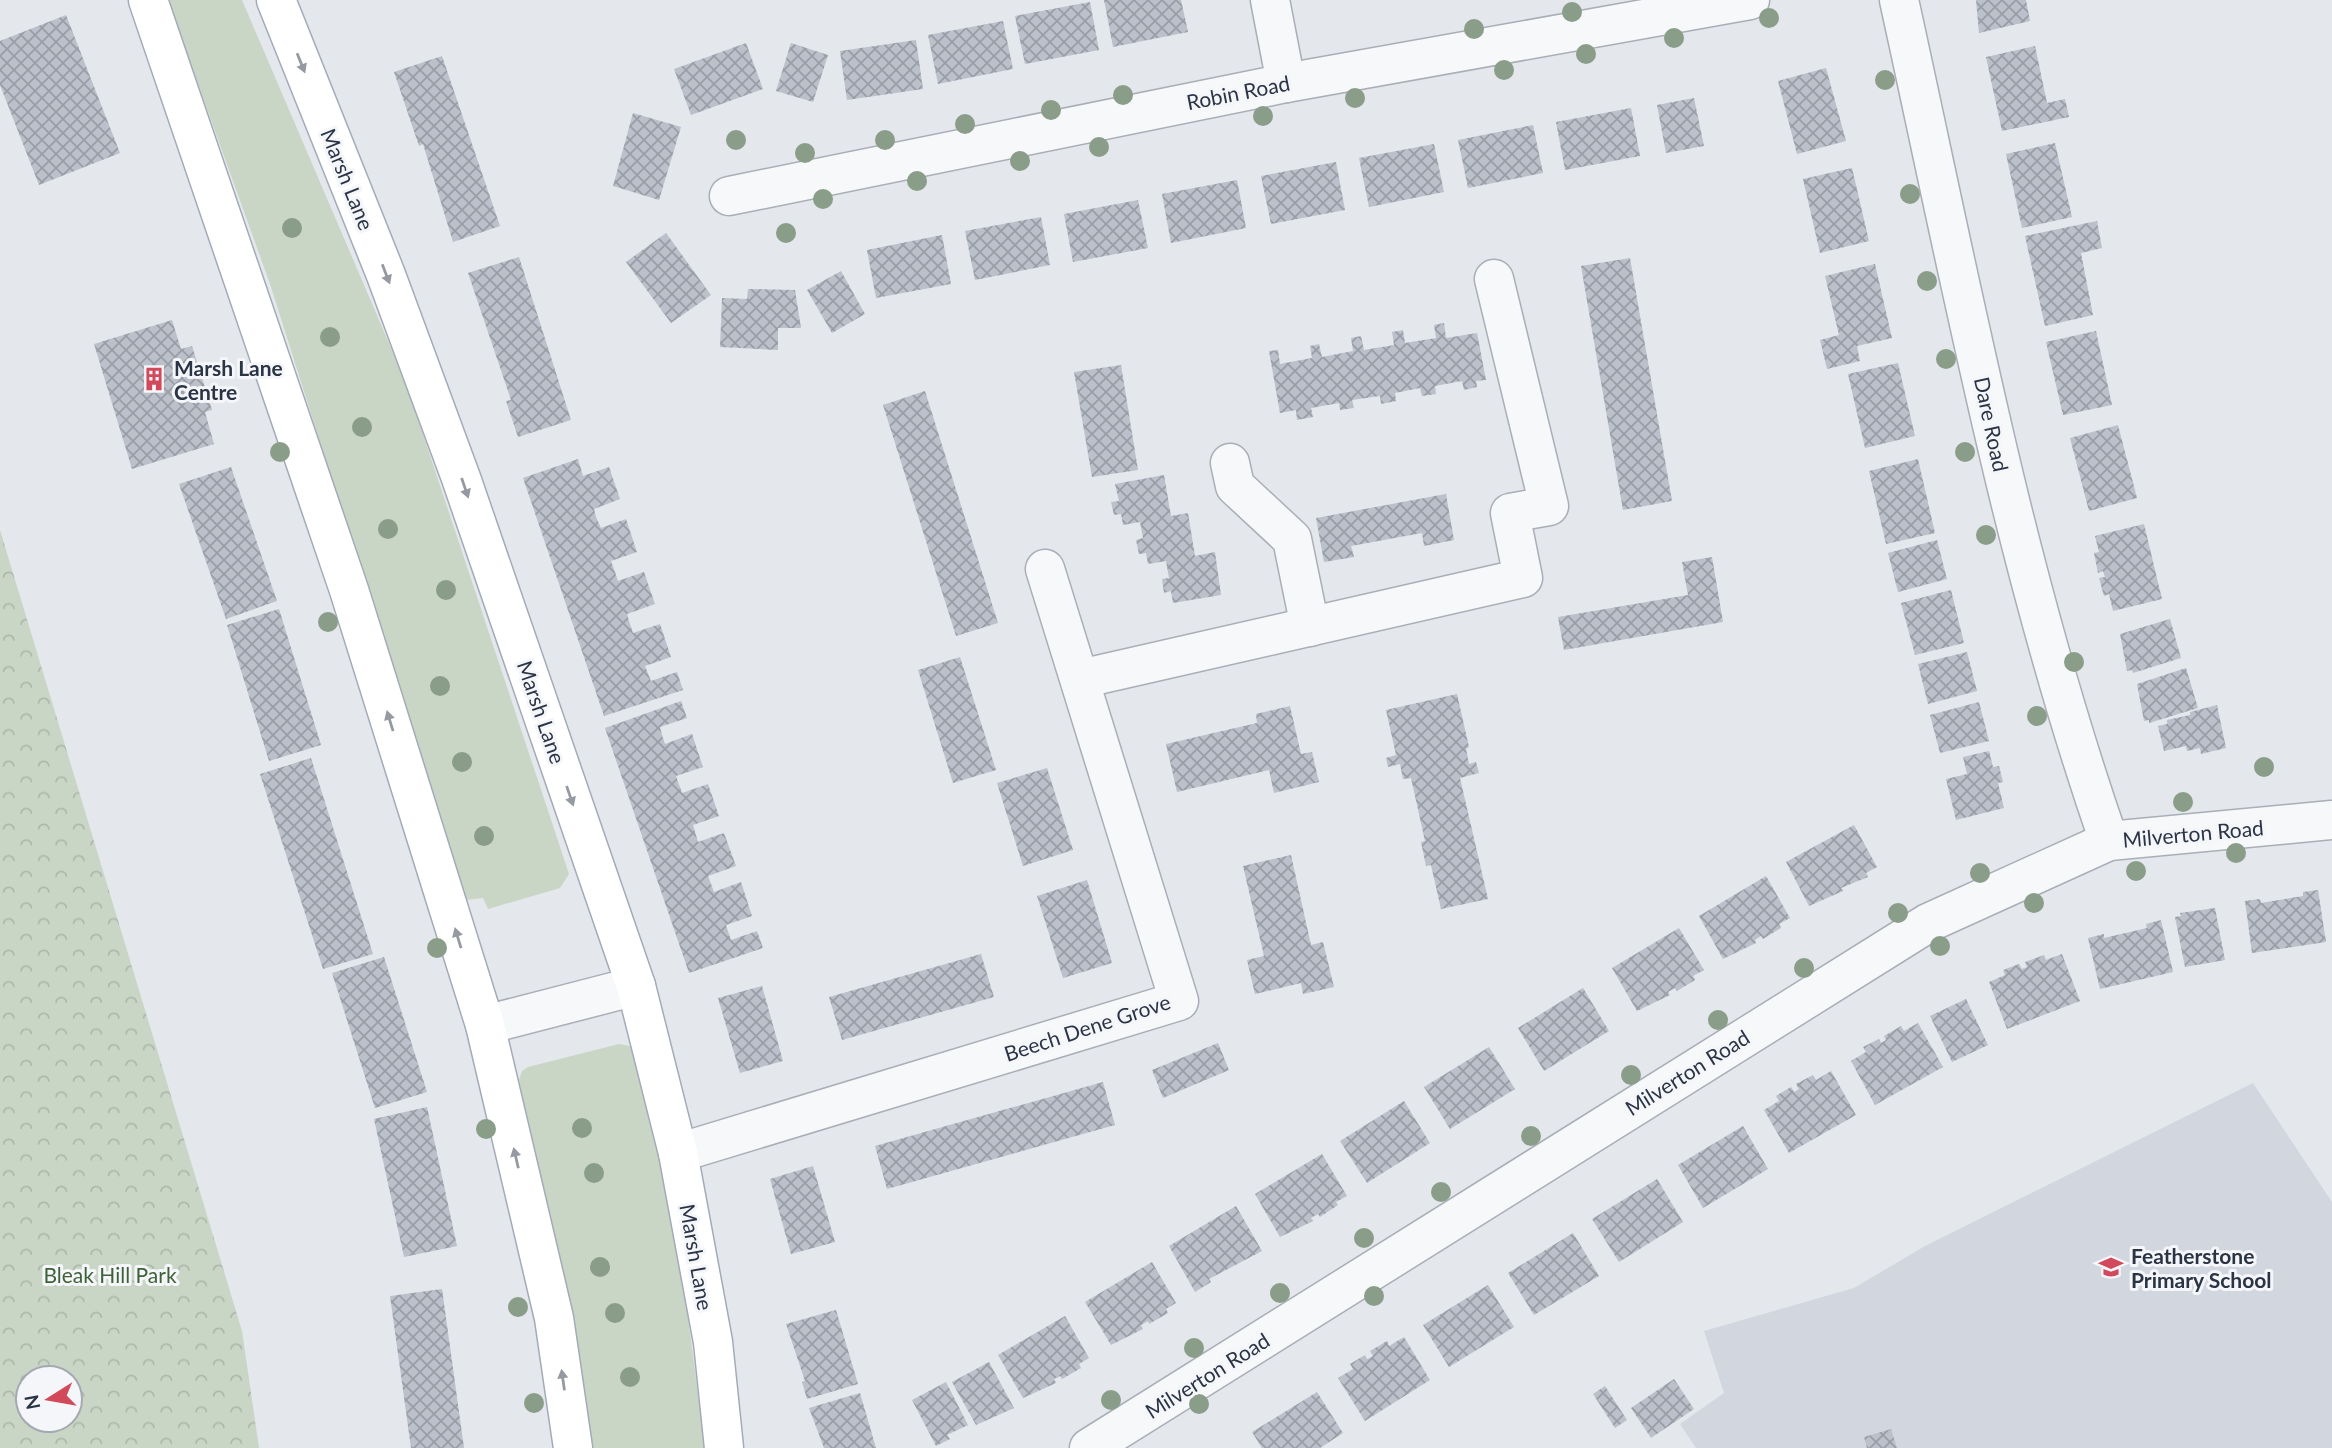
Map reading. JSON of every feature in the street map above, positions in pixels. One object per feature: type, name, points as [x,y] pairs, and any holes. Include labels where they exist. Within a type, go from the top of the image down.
[{"type":"main road","points":[[148,0],[349,590],[485,1025],[554,1318],[573,1448]]},
{"type":"main road","name":"Marsh Lane","points":[[276,0],[386,275],[461,478],[636,986],[678,1153],[713,1342],[724,1448]]},
{"type":"street","points":[[1270,0],[1286,83]]},
{"type":"street","name":"Robin Road","points":[[729,196],[1286,83],[1751,0]]},
{"type":"street","name":"Dare Road","points":[[1899,0],[2017,538],[2082,765],[2109,841]]},
{"type":"street","points":[[1080,679],[1523,578],[1510,513],[1549,506],[1494,279]]},
{"type":"street","points":[[1230,463],[1235,486],[1292,540],[1310,626]]},
{"type":"street","name":"Beech Dene Grove","points":[[678,1153],[1179,1001],[1045,569]]},
{"type":"street","name":"Milverton Road","points":[[1089,1448],[1928,923],[2109,841],[2332,820]]},
{"type":"street","points":[[485,1025],[636,986]]},
{"type":"shaded area","name":"Featherstone Primary School","points":[[2253,1083],[2332,1202],[2332,1448],[1696,1448],[1680,1424],[1724,1393],[1704,1331],[1854,1288],[1925,1246]]},
{"type":"green space","points":[[163,0],[242,0],[406,383],[569,874],[560,888],[488,909],[483,898],[465,900],[270,284],[197,81]]},
{"type":"green space","name":"Bleak Hill Park","points":[[0,530],[242,1331],[259,1448],[0,1448]]},
{"type":"green space","points":[[619,1044],[630,1046],[639,1064],[679,1248],[705,1448],[587,1448],[519,1080],[522,1071],[528,1067]]},
{"type":"building","points":[[1104,0],[1181,0],[1188,32],[1113,47]]},
{"type":"building","points":[[1976,0],[2026,0],[2030,21],[1979,33]]},
{"type":"building","points":[[1090,2],[1099,50],[1025,64],[1015,16]]},
{"type":"building","points":[[66,15],[120,153],[39,185],[0,85],[0,41]]},
{"type":"building","points":[[1003,21],[1013,69],[938,84],[928,35]]},
{"type":"building","points":[[916,40],[923,89],[847,100],[840,51]]},
{"type":"building","points":[[746,43],[763,89],[691,115],[674,69]]},
{"type":"building","points":[[791,43],[828,55],[813,102],[776,91]]},
{"type":"building","points":[[2035,46],[2047,103],[2065,99],[2069,117],[2002,131],[1986,57]]},
{"type":"building","points":[[442,56],[500,226],[453,242],[423,144],[419,146],[394,72]]},
{"type":"building","points":[[1826,68],[1846,141],[1797,154],[1778,81]]},
{"type":"building","points":[[1694,98],[1704,146],[1666,153],[1657,105]]},
{"type":"building","points":[[1631,108],[1640,156],[1565,170],[1556,122]]},
{"type":"building","points":[[633,113],[681,127],[659,200],[613,186]]},
{"type":"building","points":[[1533,125],[1543,173],[1468,188],[1458,140]]},
{"type":"building","points":[[2055,143],[2072,217],[2022,228],[2006,154]]},
{"type":"building","points":[[1434,144],[1444,192],[1369,207],[1359,158]]},
{"type":"building","points":[[1336,162],[1345,210],[1271,224],[1261,176]]},
{"type":"building","points":[[1852,168],[1869,241],[1820,253],[1803,179]]},
{"type":"building","points":[[1237,180],[1246,228],[1171,243],[1162,194]]},
{"type":"building","points":[[1138,200],[1148,248],[1073,262],[1064,214]]},
{"type":"building","points":[[1041,217],[1050,265],[975,280],[965,231]]},
{"type":"building","points":[[2097,221],[2102,248],[2081,253],[2093,315],[2045,326],[2025,236]]},
{"type":"building","points":[[666,233],[711,295],[671,323],[626,262]]},
{"type":"building","points":[[942,235],[951,284],[876,298],[867,250]]},
{"type":"building","points":[[519,257],[571,420],[518,437],[506,401],[511,400],[468,273]]},
{"type":"building","points":[[1630,258],[1672,501],[1623,510],[1581,266]]},
{"type":"building","points":[[1875,264],[1892,338],[1857,346],[1860,361],[1827,369],[1820,340],[1839,335],[1825,276]]},
{"type":"building","points":[[841,271],[865,314],[832,333],[807,290]]},
{"type":"building","points":[[748,289],[795,290],[801,328],[778,328],[778,350],[720,347],[722,298],[747,299]]},
{"type":"building","name":"Marsh Lane Centre","points":[[172,320],[181,349],[192,346],[212,410],[205,412],[214,444],[132,469],[94,344]]},
{"type":"building","points":[[1444,323],[1446,338],[1477,333],[1486,380],[1476,381],[1477,387],[1464,390],[1462,381],[1435,386],[1436,394],[1422,396],[1420,388],[1395,393],[1396,401],[1381,404],[1380,396],[1352,400],[1354,408],[1340,410],[1339,403],[1311,408],[1313,417],[1297,420],[1296,410],[1280,413],[1269,351],[1278,350],[1280,364],[1312,358],[1310,346],[1319,344],[1322,357],[1353,351],[1351,338],[1361,336],[1364,350],[1394,345],[1392,332],[1403,330],[1405,343],[1436,338],[1434,325]]},
{"type":"building","points":[[2096,331],[2112,405],[2063,415],[2046,342]]},
{"type":"building","points":[[1898,363],[1915,436],[1865,448],[1848,374]]},
{"type":"building","points":[[1121,365],[1138,470],[1092,477],[1074,372]]},
{"type":"building","points":[[925,391],[998,623],[956,636],[883,405]]},
{"type":"building","points":[[2118,425],[2137,498],[2089,511],[2070,438]]},
{"type":"building","points":[[578,459],[583,476],[609,467],[620,499],[594,509],[596,517],[601,528],[626,519],[637,552],[611,561],[618,581],[644,572],[655,604],[627,614],[633,633],[660,624],[671,657],[645,666],[651,681],[677,672],[683,690],[604,716],[523,478]]},
{"type":"building","points":[[1918,459],[1935,533],[1886,544],[1869,471]]},
{"type":"building","points":[[231,467],[277,601],[226,619],[179,484]]},
{"type":"building","points":[[1164,475],[1171,516],[1188,513],[1195,556],[1215,552],[1221,595],[1173,603],[1171,591],[1164,593],[1162,579],[1169,578],[1166,561],[1148,564],[1146,553],[1139,554],[1136,540],[1143,538],[1140,522],[1123,525],[1121,514],[1114,515],[1111,502],[1119,501],[1115,484]]},
{"type":"building","points":[[1446,494],[1454,540],[1424,546],[1422,533],[1351,546],[1354,557],[1324,562],[1316,518]]},
{"type":"building","points":[[2144,524],[2162,599],[2113,611],[2109,594],[2104,596],[2099,578],[2105,577],[2103,571],[2098,573],[2094,553],[2099,552],[2095,536]]},
{"type":"building","points":[[1937,540],[1947,579],[1898,592],[1888,553]]},
{"type":"building","points":[[1712,557],[1723,622],[1564,650],[1558,617],[1688,595],[1682,562]]},
{"type":"building","points":[[1951,590],[1964,643],[1915,655],[1901,603]]},
{"type":"building","points":[[279,609],[321,745],[269,761],[227,625]]},
{"type":"building","points":[[2170,619],[2181,658],[2133,673],[2132,670],[2127,671],[2120,634]]},
{"type":"building","points":[[1967,652],[1977,691],[1928,704],[1918,664]]},
{"type":"building","points":[[960,657],[996,770],[953,783],[918,670]]},
{"type":"building","points":[[2186,668],[2198,708],[2149,723],[2149,720],[2144,721],[2137,684]]},
{"type":"building","points":[[1457,694],[1469,747],[1466,749],[1469,764],[1476,762],[1479,773],[1460,778],[1488,899],[1441,909],[1431,865],[1426,866],[1421,842],[1425,841],[1411,778],[1403,779],[1400,764],[1388,767],[1386,758],[1396,755],[1386,710]]},
{"type":"building","points":[[681,701],[687,718],[660,727],[665,744],[692,734],[703,767],[676,776],[682,793],[708,784],[719,816],[693,825],[698,842],[724,833],[736,866],[708,876],[714,892],[741,882],[752,916],[726,925],[731,940],[757,931],[763,948],[689,973],[605,728]]},
{"type":"building","points":[[1979,702],[1989,741],[1940,753],[1930,715]]},
{"type":"building","points":[[2217,705],[2226,748],[2201,754],[2200,748],[2187,751],[2186,746],[2164,751],[2158,726],[2167,724],[2167,720]]},
{"type":"building","points":[[1290,706],[1301,754],[1312,752],[1319,782],[1274,793],[1269,770],[1177,792],[1166,744],[1257,723],[1256,714]]},
{"type":"building","points":[[1989,751],[1993,767],[1999,766],[2003,782],[1998,783],[2004,808],[1956,820],[1946,779],[1967,774],[1963,757]]},
{"type":"building","points":[[311,758],[373,954],[323,969],[260,774]]},
{"type":"building","points":[[1047,768],[1073,850],[1023,866],[997,783]]},
{"type":"building","points":[[1854,825],[1877,867],[1866,873],[1868,877],[1809,906],[1786,862]]},
{"type":"building","points":[[1291,855],[1311,945],[1323,942],[1334,987],[1303,994],[1301,983],[1255,994],[1247,960],[1264,956],[1243,866]]},
{"type":"building","points":[[1766,876],[1790,918],[1779,924],[1781,928],[1763,939],[1761,936],[1755,940],[1756,943],[1723,959],[1699,916]]},
{"type":"building","points":[[1087,880],[1112,963],[1063,978],[1037,896]]},
{"type":"building","points":[[2318,890],[2326,942],[2252,953],[2245,901],[2260,899],[2261,903],[2303,896],[2303,892]]},
{"type":"building","points":[[2215,908],[2225,960],[2185,967],[2175,917],[2181,916],[2180,913]]},
{"type":"building","points":[[2161,920],[2173,972],[2100,989],[2088,938],[2104,934],[2104,938],[2147,928],[2146,924]]},
{"type":"building","points":[[1679,928],[1704,970],[1693,976],[1695,980],[1677,991],[1675,988],[1668,992],[1670,995],[1637,1011],[1612,968]]},
{"type":"building","points":[[981,954],[994,997],[842,1040],[829,997]]},
{"type":"building","points":[[2062,954],[2080,1001],[2007,1029],[1989,982],[2005,975],[2003,970],[2019,964],[2022,969],[2027,967],[2025,962],[2044,955],[2046,960]]},
{"type":"building","points":[[384,957],[427,1092],[375,1108],[332,973]]},
{"type":"building","points":[[762,986],[783,1061],[740,1073],[718,998]]},
{"type":"building","points":[[1583,988],[1609,1031],[1544,1071],[1518,1028]]},
{"type":"building","points":[[1966,999],[1988,1045],[1952,1062],[1930,1016]]},
{"type":"building","points":[[1918,1023],[1943,1067],[1875,1105],[1851,1061],[1866,1052],[1863,1047],[1879,1039],[1881,1043],[1886,1040],[1884,1036],[1901,1026],[1904,1031]]},
{"type":"building","points":[[1218,1043],[1229,1070],[1163,1098],[1152,1070]]},
{"type":"building","points":[[1489,1047],[1515,1089],[1450,1129],[1424,1087]]},
{"type":"building","points":[[1831,1071],[1856,1115],[1789,1153],[1764,1110],[1779,1101],[1776,1096],[1791,1087],[1794,1092],[1799,1089],[1796,1084],[1813,1075],[1816,1080]]},
{"type":"building","points":[[1103,1082],[1115,1125],[887,1189],[875,1146]]},
{"type":"building","points":[[1404,1101],[1430,1143],[1367,1183],[1340,1141]]},
{"type":"building","points":[[427,1107],[457,1246],[404,1257],[374,1119]]},
{"type":"building","points":[[1743,1126],[1768,1169],[1703,1208],[1678,1165]]},
{"type":"building","points":[[1322,1154],[1347,1196],[1320,1217],[1318,1214],[1311,1218],[1313,1221],[1280,1237],[1255,1194]]},
{"type":"building","points":[[813,1166],[835,1242],[791,1254],[770,1179]]},
{"type":"building","points":[[1657,1179],[1683,1222],[1619,1262],[1592,1219]]},
{"type":"building","points":[[1236,1206],[1262,1251],[1209,1279],[1211,1282],[1195,1292],[1169,1246]]},
{"type":"building","points":[[1573,1233],[1599,1276],[1534,1315],[1508,1273]]},
{"type":"building","points":[[1152,1262],[1176,1303],[1166,1309],[1168,1313],[1149,1324],[1148,1321],[1141,1325],[1143,1329],[1111,1345],[1085,1302]]},
{"type":"building","points":[[1488,1285],[1514,1327],[1449,1367],[1423,1325]]},
{"type":"building","points":[[442,1289],[464,1448],[411,1448],[390,1296]]},
{"type":"building","points":[[836,1310],[858,1384],[807,1399],[802,1382],[805,1381],[786,1324]]},
{"type":"building","points":[[1065,1316],[1089,1358],[1079,1364],[1081,1368],[1062,1379],[1060,1376],[1054,1379],[1056,1383],[1023,1398],[998,1355]]},
{"type":"building","points":[[1404,1337],[1430,1380],[1365,1421],[1338,1378],[1353,1369],[1350,1364],[1365,1355],[1367,1359],[1373,1356],[1370,1351],[1387,1341],[1389,1346]]},
{"type":"building","points":[[989,1362],[1014,1408],[976,1425],[952,1382]]},
{"type":"building","points":[[1674,1379],[1694,1409],[1651,1438],[1631,1408]]},
{"type":"building","points":[[946,1382],[968,1425],[947,1435],[950,1439],[936,1446],[912,1400]]},
{"type":"building","points":[[1605,1386],[1627,1420],[1615,1428],[1593,1394]]},
{"type":"building","points":[[1317,1392],[1343,1433],[1320,1448],[1262,1448],[1252,1432]]},
{"type":"building","points":[[860,1393],[876,1448],[824,1448],[809,1408]]},
{"type":"building","points":[[1891,1429],[1897,1448],[1867,1448],[1864,1437]]},
{"type":"place","name":"Marsh Lane Centre","points":[[154,379]]},
{"type":"place","name":"Featherstone Primary School","points":[[2111,1267]]}]
